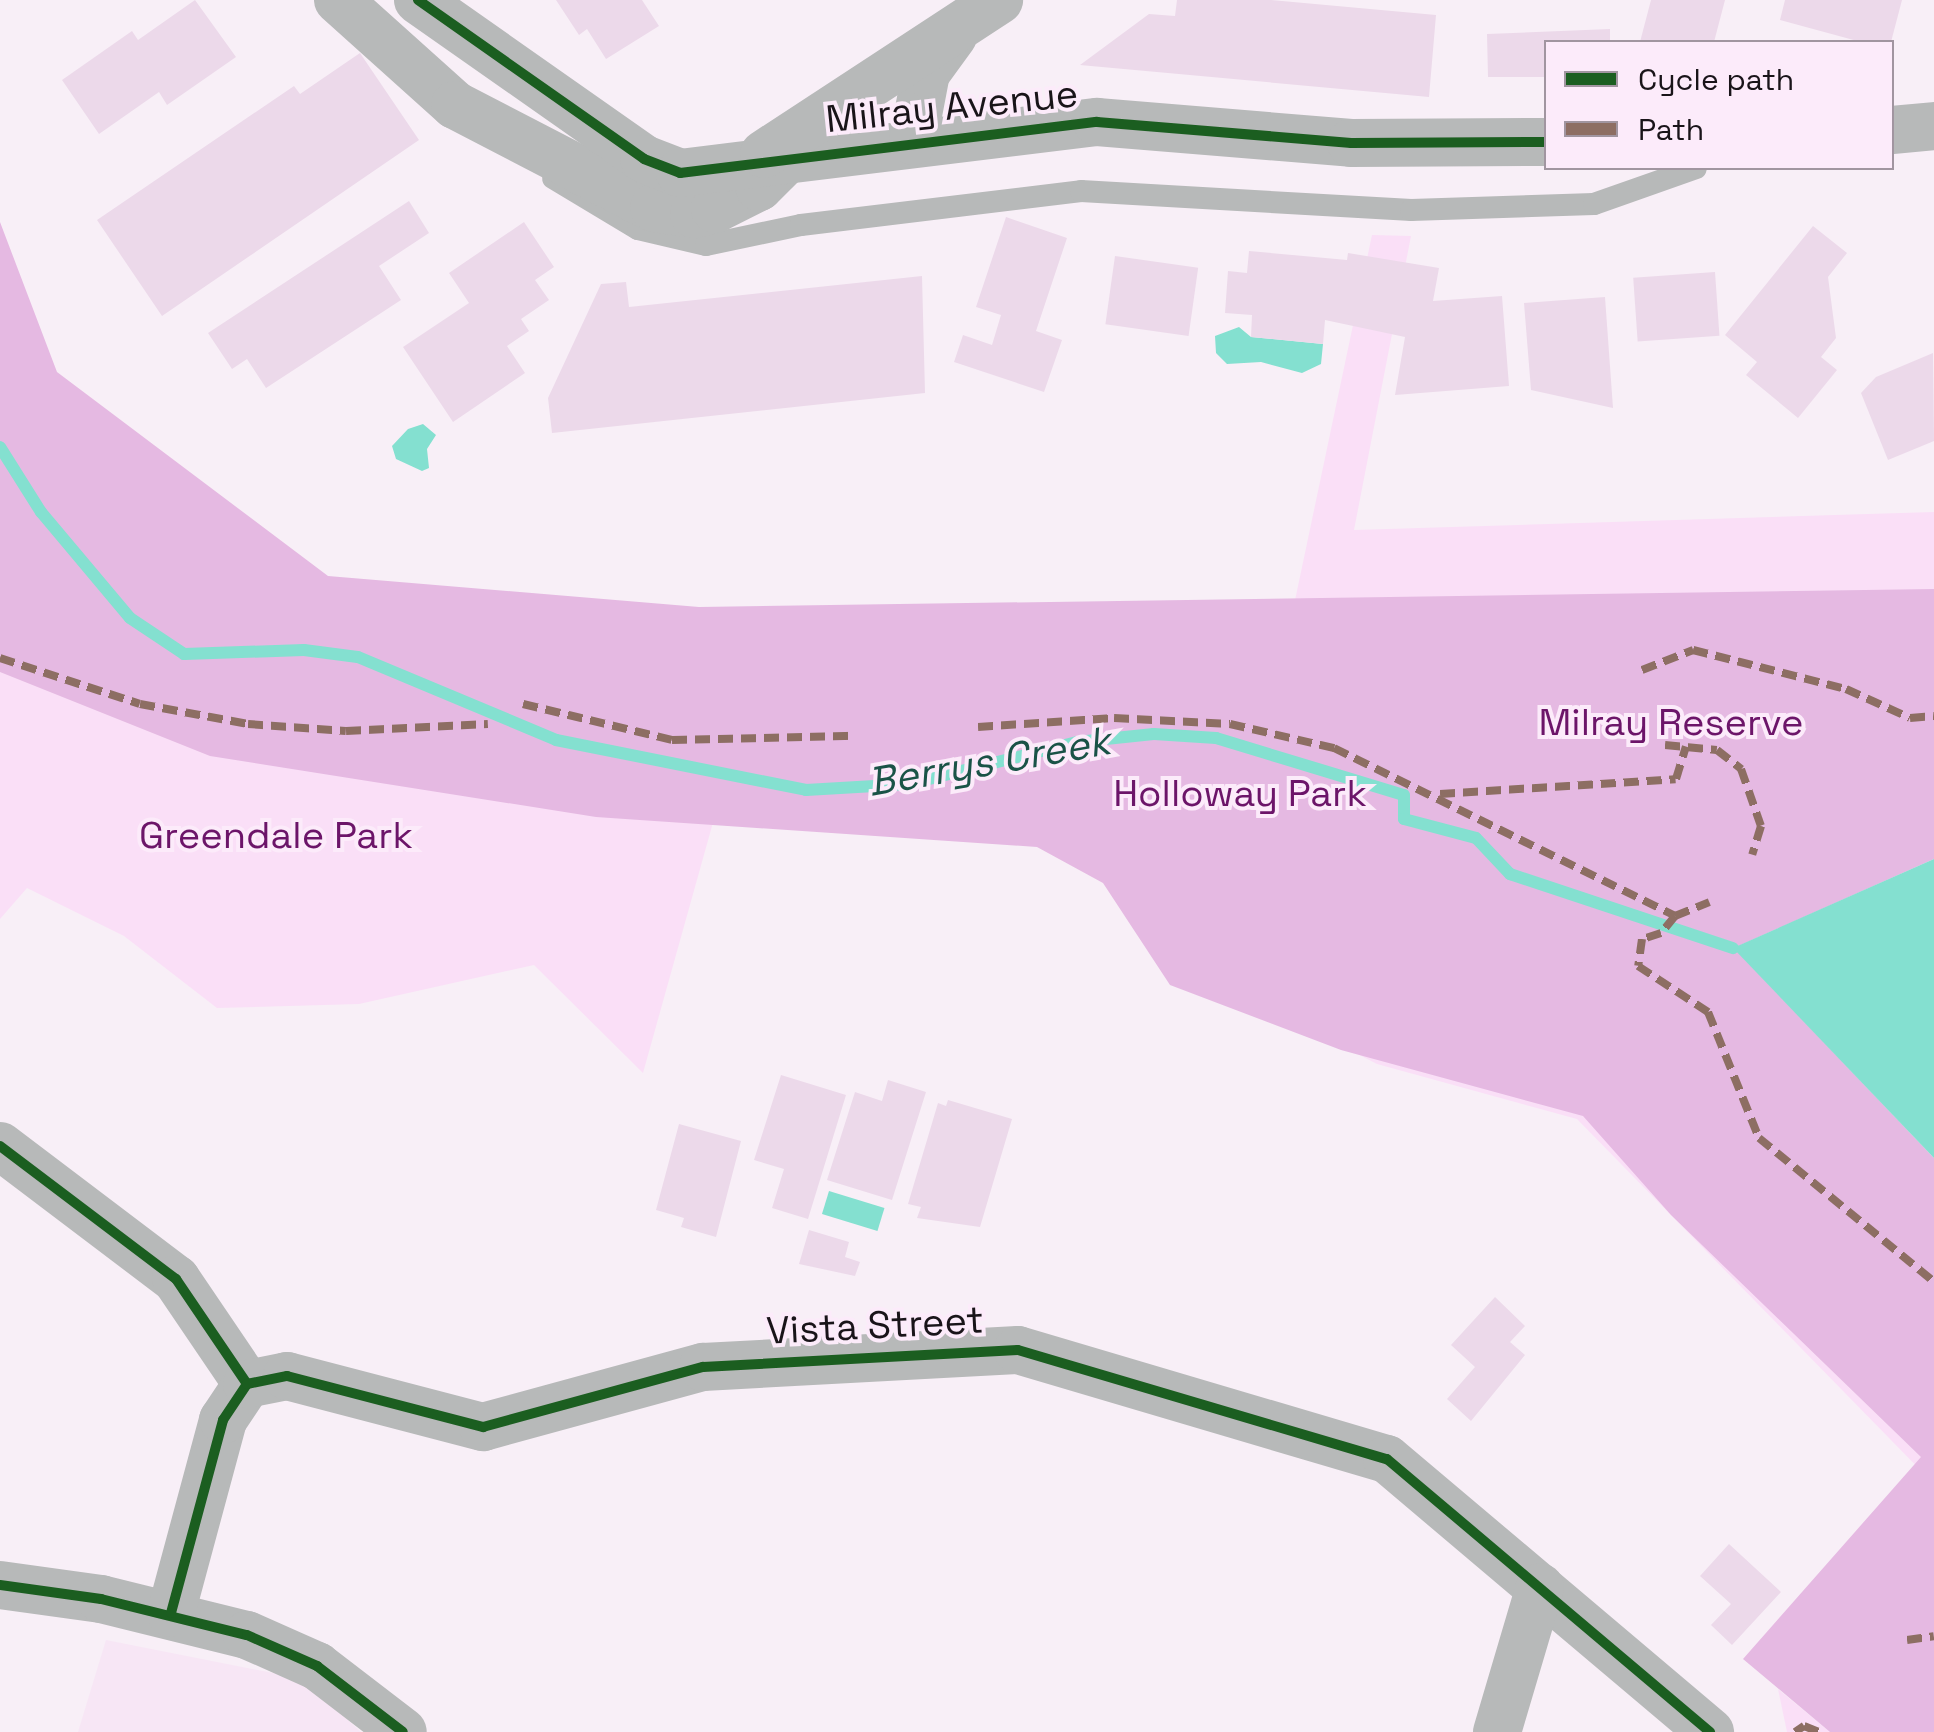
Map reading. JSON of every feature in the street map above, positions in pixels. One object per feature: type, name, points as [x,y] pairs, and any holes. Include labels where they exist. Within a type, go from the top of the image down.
[{"type":"street","name":"Milray Avenue","points":[[338,0],[433,90],[510,138],[645,204],[688,214],[745,196],[772,157]]},
{"type":"street","name":"Milray Avenue","points":[[418,0],[656,166],[700,172],[772,157],[1097,122],[1351,143],[1544,142]]},
{"type":"street","points":[[772,157],[982,11]]},
{"type":"street","points":[[913,141],[926,73],[982,11]]},
{"type":"street","points":[[1894,130],[1934,126]]},
{"type":"street","points":[[0,1146],[176,1279],[247,1384],[223,1420],[171,1613]]},
{"type":"street","name":"Vista Street","points":[[247,1384],[287,1376],[483,1427],[703,1367],[1018,1350],[1387,1459],[1710,1732]]},
{"type":"street","points":[[0,1585],[171,1613],[247,1635],[317,1666],[404,1732]]},
{"type":"street","points":[[1497,1732],[1540,1587]]},
{"type":"lane","name":"Milray Avenue","points":[[510,138],[560,184],[608,214],[664,239],[706,245],[802,224],[1081,191],[1411,210],[1594,204],[1690,170]]},
{"type":"shaded area","points":[[1239,327],[1251,337],[1323,344],[1321,364],[1302,373],[1261,362],[1227,364],[1216,353],[1215,336]]},
{"type":"shaded area","points":[[423,424],[436,435],[427,449],[429,468],[422,471],[396,459],[392,446],[408,429]]},
{"type":"shaded area","points":[[1934,859],[1934,1158],[1733,948]]},
{"type":"shaded area","points":[[829,1191],[884,1208],[877,1231],[822,1214]]},
{"type":"shaded area","points":[[106,1640],[303,1679],[361,1732],[78,1732]]},
{"type":"green space","points":[[0,222],[57,372],[328,576],[699,607],[1934,589],[1934,859],[1734,948],[1934,1158],[1934,1732],[1830,1732],[1743,1659],[1921,1457],[1671,1215],[1583,1116],[1341,1050],[1170,985],[1103,883],[1037,847],[596,817],[210,756],[0,672]]},
{"type":"green space","points":[[1372,235],[1411,236],[1354,530],[1934,512],[1934,852],[1708,922],[1934,1484],[1577,1119],[1377,1064],[1216,981],[1067,790],[719,801],[643,1073],[534,965],[359,1004],[217,1008],[124,936],[27,888],[0,919],[0,467],[110,625],[1290,624]]},
{"type":"green space","points":[[1778,1689],[1830,1732],[1787,1732]]},
{"type":"building","points":[[195,0],[236,57],[167,105],[159,92],[99,134],[62,80],[132,31],[138,40]]},
{"type":"building","points":[[556,0],[642,0],[659,26],[606,59],[587,29],[579,35]]},
{"type":"building","points":[[1177,0],[1271,0],[1436,15],[1429,97],[1080,65],[1149,14],[1175,16]]},
{"type":"building","points":[[1651,0],[1725,0],[1715,40],[1641,40]]},
{"type":"building","points":[[1785,0],[1902,0],[1892,40],[1854,40],[1780,20]]},
{"type":"building","points":[[1610,29],[1610,40],[1544,40],[1544,77],[1488,77],[1487,34]]},
{"type":"building","points":[[360,53],[419,140],[162,316],[97,220],[294,86],[300,94]]},
{"type":"building","points":[[409,201],[429,233],[379,266],[401,300],[266,388],[247,359],[232,369],[208,333]]},
{"type":"building","points":[[1006,217],[1067,238],[1036,331],[1062,340],[1044,392],[954,362],[963,335],[992,345],[1001,315],[976,307]]},
{"type":"building","points":[[524,222],[554,267],[535,280],[549,300],[521,319],[529,331],[507,346],[525,373],[453,422],[403,347],[469,303],[449,273]]},
{"type":"building","points":[[1813,226],[1847,253],[1828,277],[1836,338],[1821,357],[1837,370],[1798,418],[1746,375],[1757,362],[1725,335]]},
{"type":"building","points":[[1249,251],[1347,260],[1348,253],[1439,268],[1433,301],[1502,296],[1509,386],[1395,395],[1405,337],[1325,320],[1323,344],[1251,337],[1252,315],[1225,313],[1228,271],[1247,273]]},
{"type":"building","points":[[1115,256],[1198,268],[1189,336],[1105,324]]},
{"type":"building","points":[[1715,272],[1719,336],[1638,342],[1633,278]]},
{"type":"building","points":[[922,276],[925,393],[552,433],[548,398],[601,284],[626,282],[629,307]]},
{"type":"building","points":[[1605,297],[1613,408],[1531,390],[1524,303]]},
{"type":"building","points":[[1933,353],[1934,441],[1888,460],[1861,393],[1876,377]]},
{"type":"building","points":[[781,1075],[846,1095],[808,1219],[772,1208],[784,1169],[754,1160]]},
{"type":"building","points":[[888,1080],[926,1092],[892,1200],[827,1180],[855,1092],[882,1101]]},
{"type":"building","points":[[948,1100],[1012,1119],[980,1227],[917,1218],[921,1207],[908,1204],[938,1103],[946,1106]]},
{"type":"building","points":[[679,1124],[741,1141],[716,1237],[681,1227],[684,1218],[656,1210]]},
{"type":"building","points":[[809,1230],[849,1242],[845,1257],[860,1262],[855,1276],[799,1264]]},
{"type":"building","points":[[1495,1297],[1525,1326],[1510,1342],[1525,1355],[1471,1421],[1447,1399],[1475,1367],[1451,1345]]},
{"type":"building","points":[[1729,1544],[1781,1592],[1732,1645],[1711,1625],[1731,1604],[1700,1576]]},
{"type":"waterway","name":"Berrys Creek","points":[[0,447],[41,512],[130,618],[184,654],[304,650],[358,657],[556,740],[806,790],[909,784],[1077,742],[1154,734],[1216,738],[1404,795],[1404,819],[1476,838],[1510,874],[1733,948]]},
{"type":"marked path","points":[[1642,670],[1693,650],[1846,689],[1910,718],[1934,716]]},
{"type":"marked path","points":[[0,658],[140,704],[248,724],[346,731],[488,724]]},
{"type":"marked path","points":[[523,704],[672,740],[855,736]]},
{"type":"marked path","points":[[978,727],[1114,718],[1230,724],[1334,748],[1675,916],[1709,902]]},
{"type":"marked path","points":[[1665,745],[1717,750],[1741,769],[1761,826],[1752,855]]},
{"type":"marked path","points":[[1440,794],[1676,779],[1686,747]]},
{"type":"marked path","points":[[1675,916],[1661,933],[1642,939],[1638,966],[1708,1012],[1759,1138],[1934,1282]]},
{"type":"marked path","points":[[1907,1640],[1934,1636]]},
{"type":"marked path","points":[[1795,1732],[1804,1726],[1819,1732]]},
{"type":"cycle path","points":[[418,0],[644,159],[680,173],[1097,122],[1351,143],[1544,142]]},
{"type":"cycle path","points":[[0,1146],[176,1279],[247,1384]]},
{"type":"cycle path","points":[[171,1613],[223,1420],[247,1384],[287,1376],[483,1427],[703,1367],[1018,1350],[1387,1459],[1710,1732]]},
{"type":"cycle path","points":[[0,1585],[101,1599],[247,1635],[317,1666],[403,1732]]},
{"type":"park label","name":"Milray Reserve","points":[[1671,723]]},
{"type":"park label","name":"Holloway Park","points":[[1240,794]]},
{"type":"park label","name":"Greendale Park","points":[[276,836]]}]
